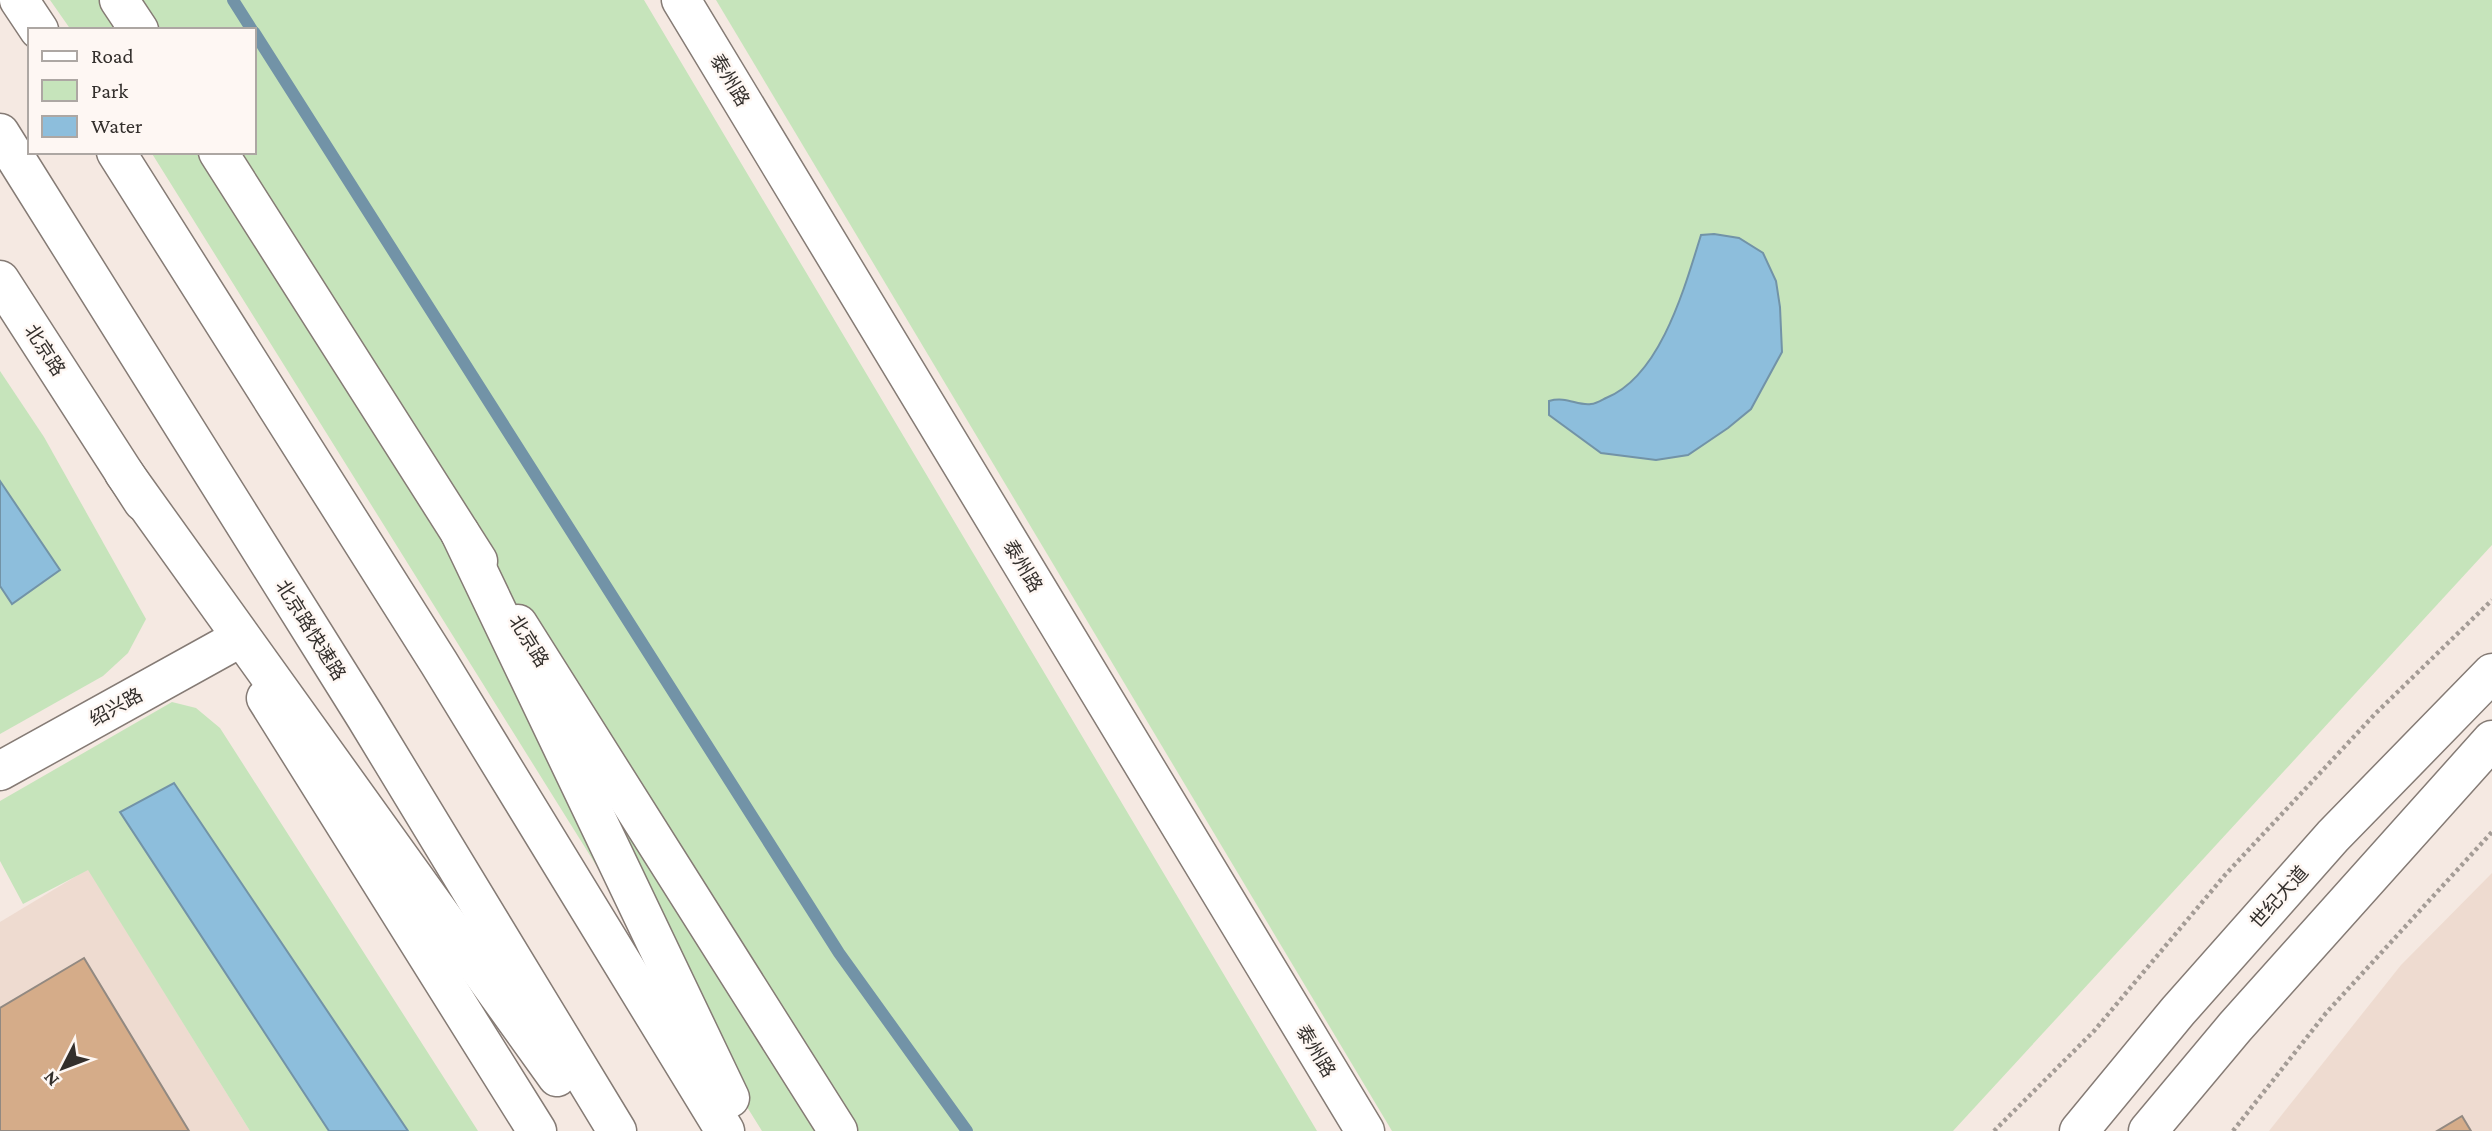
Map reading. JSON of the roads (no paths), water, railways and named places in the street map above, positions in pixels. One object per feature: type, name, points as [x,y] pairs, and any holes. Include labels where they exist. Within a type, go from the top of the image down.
[{"type":"main road","points":[[19,0],[38,28]]},
{"type":"main road","points":[[119,0],[138,28]]},
{"type":"main road","name":"泰州路","points":[[681,0],[1365,1131]]},
{"type":"main road","name":"北京路快速路","points":[[0,133],[365,716],[617,1131]]},
{"type":"main road","points":[[117,154],[439,663],[725,1131]]},
{"type":"main road","name":"北京路","points":[[219,154],[838,1131]]},
{"type":"main road","name":"北京路","points":[[0,280],[537,1131]]},
{"type":"main road","points":[[124,473],[596,1131]]},
{"type":"main road","points":[[460,533],[746,1131]]},
{"type":"main road","name":"绍兴路","points":[[0,771],[231,643]]},
{"type":"main road","name":"世纪大道","points":[[2079,1131],[2187,1001],[2333,836],[2492,673]]},
{"type":"main road","points":[[2148,1131],[2227,1036],[2492,740]]},
{"type":"main road","points":[[2187,1001],[2227,1036]]},
{"type":"water","points":[[1701,235],[1739,238],[1763,253],[1776,281],[1782,352],[1751,409],[1688,455],[1656,460],[1601,453],[1549,415],[1549,401],[1595,403],[1625,387],[1642,370],[1668,327]]},
{"type":"water","points":[[0,481],[60,570],[12,604],[0,586]]},
{"type":"water","points":[[174,783],[408,1131],[329,1131],[120,812]]},
{"type":"waterway","points":[[233,0],[251,28]]},
{"type":"waterway","points":[[256,35],[839,953],[967,1131]]}]
